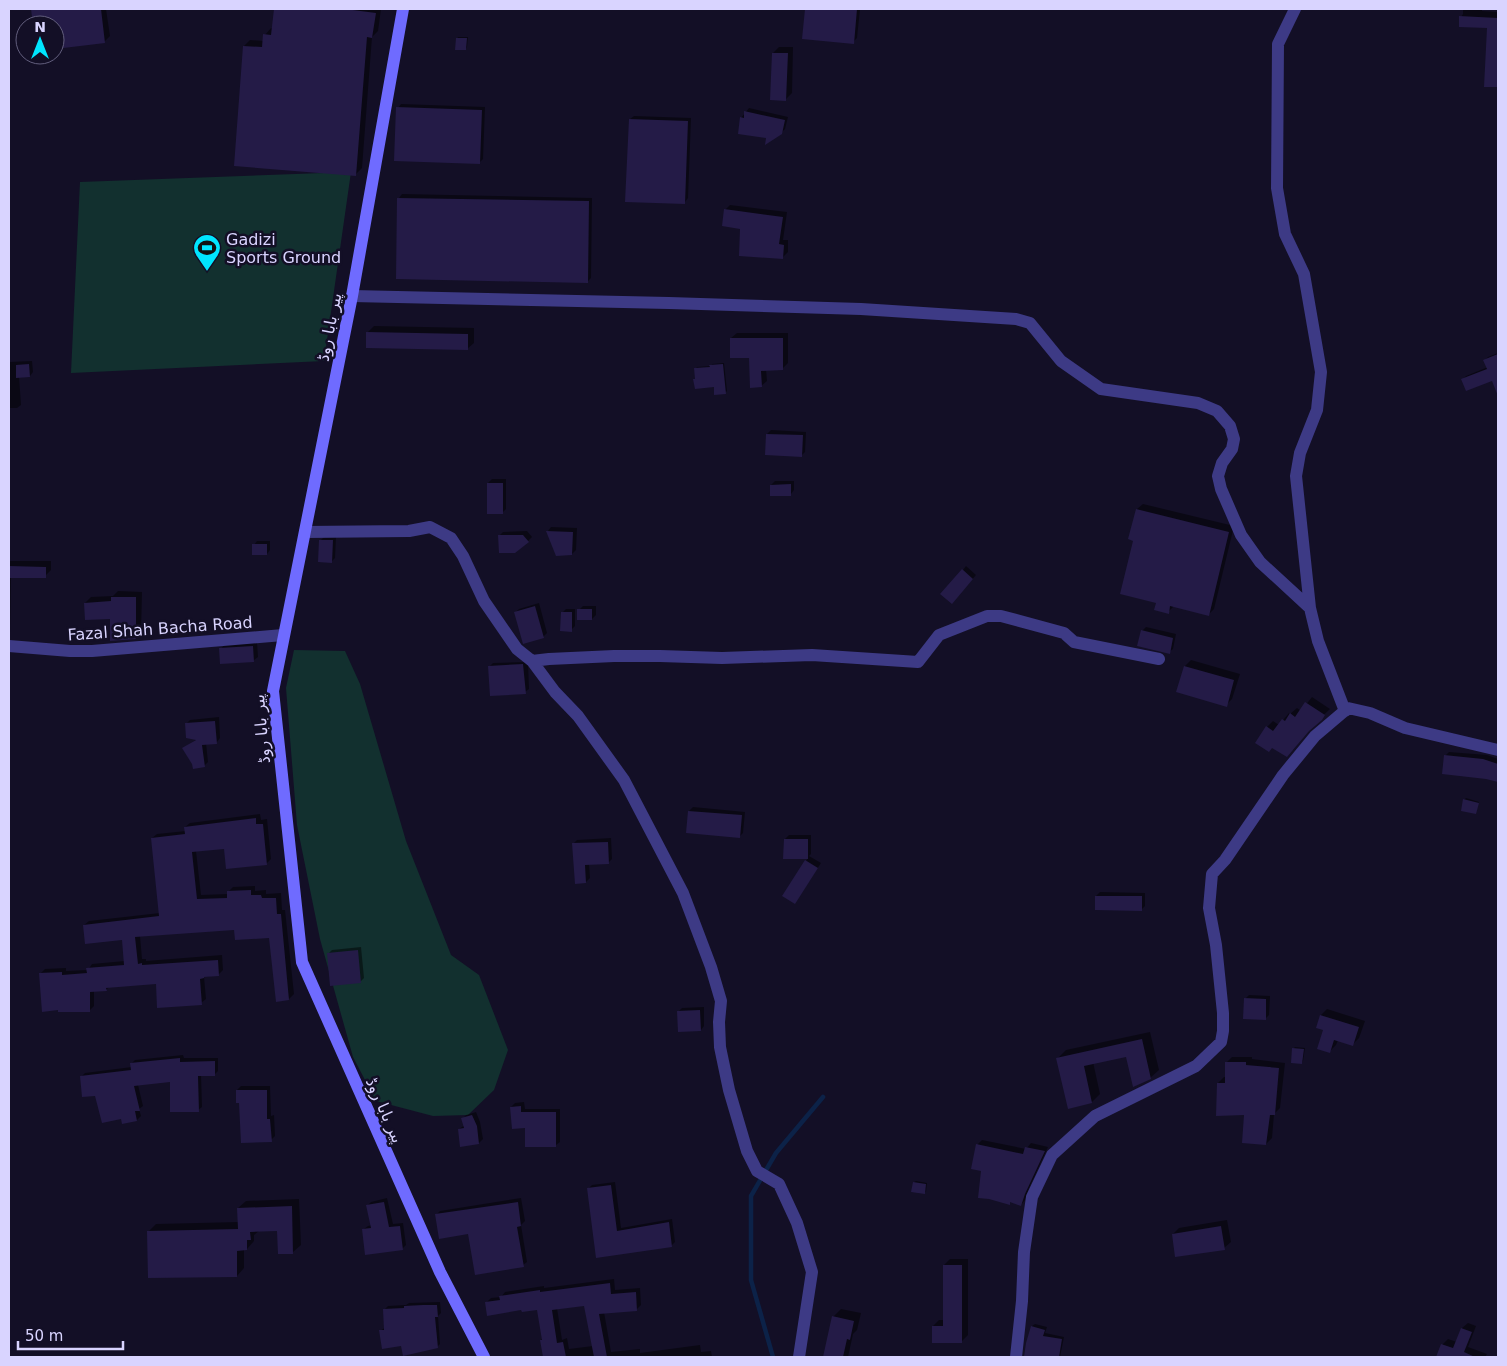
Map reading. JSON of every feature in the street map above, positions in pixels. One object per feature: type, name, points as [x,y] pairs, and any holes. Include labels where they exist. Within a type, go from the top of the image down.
[{"type":"main road","name":"پیر بابا روڈ","points":[[402,9],[352,296],[273,691],[302,962],[440,1272],[484,1357]]},
{"type":"street","points":[[1296,9],[1278,44],[1277,188],[1285,234],[1304,274],[1321,372],[1317,410],[1300,453],[1296,476],[1310,608],[1318,641],[1345,711]]},
{"type":"street","points":[[352,296],[669,303],[862,310],[1016,319],[1030,323],[1061,362],[1101,388],[1198,403],[1217,411],[1230,426],[1234,439],[1232,449],[1222,463],[1218,476],[1220,489],[1241,536],[1260,562],[1310,608]]},
{"type":"street","points":[[305,532],[409,531],[430,527],[452,538],[463,556],[484,601],[516,649],[532,662],[578,716],[624,780],[683,893],[711,967],[721,1001],[719,1022],[720,1047],[729,1090],[747,1151],[756,1171],[779,1184],[797,1223],[812,1272],[799,1357]]},
{"type":"street","points":[[532,662],[549,659],[614,656],[722,658],[812,655],[918,662],[939,635],[986,616],[1001,616],[1064,632],[1074,642],[1159,659]]},
{"type":"street","name":"Fazal Shah Bacha Road","points":[[9,646],[92,651],[283,635]]},
{"type":"street","points":[[1016,1357],[1022,1301],[1024,1252],[1032,1197],[1052,1155],[1095,1116],[1196,1066],[1220,1042],[1224,1012],[1216,945],[1209,908],[1212,874],[1225,860],[1289,769],[1316,736],[1348,708],[1370,714],[1405,728],[1498,750]]},
{"type":"green space","name":"Gadizi Sports Ground","points":[[351,172],[324,361],[71,373],[80,182]]},
{"type":"green space","points":[[294,650],[345,651],[360,684],[406,841],[451,955],[479,975],[508,1050],[494,1090],[468,1115],[433,1116],[376,1101],[353,1057],[320,939],[297,825],[286,688]]},
{"type":"building","points":[[31,9],[101,9],[105,43],[65,48],[65,15],[32,15]]},
{"type":"building","points":[[274,9],[345,9],[376,13],[372,38],[367,37],[356,176],[234,166],[243,46],[262,47],[263,34],[271,35]]},
{"type":"building","points":[[805,9],[857,9],[854,44],[802,39]]},
{"type":"building","points":[[1459,16],[1498,18],[1498,87],[1484,87],[1487,28],[1459,27]]},
{"type":"building","points":[[456,38],[467,38],[466,50],[455,50]]},
{"type":"building","points":[[772,53],[788,53],[786,101],[770,100]]},
{"type":"building","points":[[396,107],[482,110],[480,164],[394,161]]},
{"type":"building","points":[[744,111],[785,120],[782,134],[765,145],[766,138],[738,134],[740,117],[744,118]]},
{"type":"building","points":[[629,119],[688,121],[685,204],[625,202]]},
{"type":"building","points":[[397,198],[589,201],[588,283],[396,279]]},
{"type":"building","points":[[724,209],[783,217],[779,244],[784,245],[783,259],[739,256],[740,229],[722,226]]},
{"type":"building","points":[[366,332],[468,334],[468,350],[366,348]]},
{"type":"building","points":[[730,338],[783,338],[783,370],[761,371],[762,387],[750,388],[749,358],[730,358]]},
{"type":"building","points":[[1498,354],[1498,396],[1492,381],[1466,391],[1461,379],[1487,369],[1483,360]]},
{"type":"building","points":[[29,364],[30,377],[16,378],[16,365]]},
{"type":"building","points":[[723,364],[726,394],[714,395],[714,387],[695,389],[693,379],[695,379],[694,368]]},
{"type":"building","points":[[766,434],[803,435],[802,457],[765,455]]},
{"type":"building","points":[[487,483],[503,483],[503,514],[487,514]]},
{"type":"building","points":[[791,484],[791,496],[770,496],[770,485]]},
{"type":"building","points":[[1136,509],[1229,532],[1209,616],[1170,606],[1169,614],[1154,610],[1156,603],[1120,594],[1133,541],[1128,539]]},
{"type":"building","points":[[546,531],[573,532],[572,555],[556,556]]},
{"type":"building","points":[[498,535],[523,535],[529,542],[515,553],[499,553]]},
{"type":"building","points":[[319,540],[333,540],[332,563],[318,562]]},
{"type":"building","points":[[252,544],[267,544],[267,555],[252,555]]},
{"type":"building","points":[[9,566],[46,567],[46,578],[9,578]]},
{"type":"building","points":[[962,569],[973,579],[952,604],[940,594]]},
{"type":"building","points":[[111,597],[136,597],[136,639],[110,641],[110,619],[85,620],[84,603],[111,601]]},
{"type":"building","points":[[535,606],[544,638],[523,644],[514,612]]},
{"type":"building","points":[[577,609],[592,609],[592,620],[577,620]]},
{"type":"building","points":[[561,612],[572,612],[572,632],[560,631]]},
{"type":"building","points":[[1141,630],[1173,638],[1170,654],[1137,646]]},
{"type":"building","points":[[253,646],[254,662],[220,664],[219,648]]},
{"type":"building","points":[[523,664],[526,694],[490,696],[488,666]]},
{"type":"building","points":[[1184,666],[1234,680],[1227,707],[1176,692]]},
{"type":"building","points":[[1305,702],[1325,715],[1287,757],[1272,748],[1269,752],[1255,743],[1266,726],[1273,731],[1282,719],[1285,721],[1290,713],[1295,717]]},
{"type":"building","points":[[215,721],[217,744],[202,745],[205,767],[193,769],[182,748],[196,740],[186,738],[185,723]]},
{"type":"building","points":[[1444,755],[1483,759],[1498,764],[1498,782],[1442,774]]},
{"type":"building","points":[[1463,799],[1479,803],[1476,814],[1461,811]]},
{"type":"building","points":[[688,811],[742,815],[740,838],[686,833]]},
{"type":"building","points":[[256,818],[256,824],[263,824],[267,865],[226,869],[224,849],[192,852],[197,899],[227,898],[227,891],[251,890],[251,895],[261,895],[262,898],[276,898],[277,914],[281,914],[289,1000],[276,1002],[269,938],[235,940],[234,930],[135,937],[138,964],[218,960],[219,976],[200,979],[202,1005],[157,1008],[156,984],[106,988],[107,991],[90,992],[90,1012],[58,1012],[58,1010],[42,1012],[39,973],[62,972],[62,975],[87,973],[86,968],[124,965],[122,940],[85,944],[83,925],[159,916],[151,838],[185,834],[184,827]]},
{"type":"building","points":[[784,839],[808,839],[808,859],[783,859]]},
{"type":"building","points":[[608,842],[609,864],[585,865],[586,883],[575,884],[572,843]]},
{"type":"building","points":[[805,860],[818,868],[795,904],[782,896]]},
{"type":"building","points":[[1095,896],[1142,896],[1142,911],[1095,910]]},
{"type":"building","points":[[358,950],[361,983],[330,986],[327,953]]},
{"type":"building","points":[[1244,998],[1266,999],[1266,1020],[1243,1019]]},
{"type":"building","points":[[700,1010],[701,1031],[678,1032],[677,1011]]},
{"type":"building","points":[[1320,1015],[1359,1027],[1353,1046],[1334,1040],[1330,1053],[1317,1049],[1323,1030],[1316,1028]]},
{"type":"building","points":[[1142,1039],[1151,1079],[1133,1087],[1126,1057],[1084,1066],[1092,1103],[1068,1109],[1056,1058]]},
{"type":"building","points":[[1292,1048],[1304,1049],[1302,1064],[1291,1063]]},
{"type":"building","points":[[180,1058],[180,1062],[215,1061],[215,1076],[198,1076],[199,1112],[170,1112],[170,1082],[134,1086],[140,1111],[135,1111],[137,1121],[122,1124],[121,1119],[102,1123],[95,1096],[82,1097],[80,1076],[131,1070],[130,1063]]},
{"type":"building","points":[[1225,1062],[1246,1062],[1246,1065],[1279,1068],[1275,1115],[1270,1115],[1266,1145],[1242,1143],[1244,1115],[1216,1116],[1217,1083],[1225,1083]]},
{"type":"building","points":[[236,1090],[267,1090],[267,1119],[270,1119],[272,1142],[241,1143],[239,1103],[236,1103]]},
{"type":"building","points":[[521,1106],[521,1112],[556,1112],[556,1147],[525,1147],[525,1128],[512,1129],[510,1107]]},
{"type":"building","points":[[472,1115],[477,1126],[479,1144],[460,1147],[458,1129],[464,1128],[461,1118]]},
{"type":"building","points":[[976,1144],[1023,1154],[1025,1147],[1045,1151],[1021,1206],[1010,1202],[1010,1205],[978,1198],[981,1171],[971,1169]]},
{"type":"building","points":[[913,1182],[926,1184],[925,1194],[911,1192]]},
{"type":"building","points":[[611,1185],[617,1231],[669,1222],[672,1247],[596,1258],[587,1188]]},
{"type":"building","points":[[384,1202],[389,1227],[400,1226],[403,1250],[365,1255],[362,1229],[371,1228],[366,1205]]},
{"type":"building","points":[[518,1202],[521,1226],[517,1227],[524,1267],[475,1275],[468,1234],[439,1239],[435,1214]]},
{"type":"building","points":[[292,1206],[293,1254],[278,1254],[277,1231],[250,1232],[251,1240],[247,1240],[247,1250],[237,1251],[237,1277],[148,1278],[147,1231],[238,1229],[237,1208]]},
{"type":"building","points":[[1221,1226],[1225,1250],[1175,1257],[1172,1234]]},
{"type":"building","points":[[943,1265],[962,1265],[962,1343],[932,1343],[932,1326],[943,1326]]},
{"type":"building","points":[[610,1283],[611,1294],[636,1292],[637,1311],[599,1314],[607,1357],[594,1357],[584,1306],[552,1310],[557,1343],[563,1342],[566,1357],[543,1357],[537,1310],[522,1312],[521,1310],[487,1316],[485,1302],[500,1300],[499,1296]]},
{"type":"building","points":[[437,1305],[438,1317],[435,1317],[438,1348],[403,1356],[401,1346],[382,1349],[379,1330],[384,1330],[383,1309]]},
{"type":"building","points":[[832,1316],[854,1321],[850,1340],[847,1339],[843,1357],[823,1357]]},
{"type":"building","points":[[1031,1326],[1045,1330],[1043,1336],[1062,1339],[1059,1357],[1024,1357]]},
{"type":"building","points":[[1461,1328],[1472,1332],[1464,1352],[1475,1357],[1436,1357],[1441,1344],[1453,1348]]},
{"type":"waterway","points":[[773,1357],[751,1280],[751,1196],[776,1153],[823,1097]]},
{"type":"place","name":"Gadizi Sports Ground","points":[[207,272]]}]
